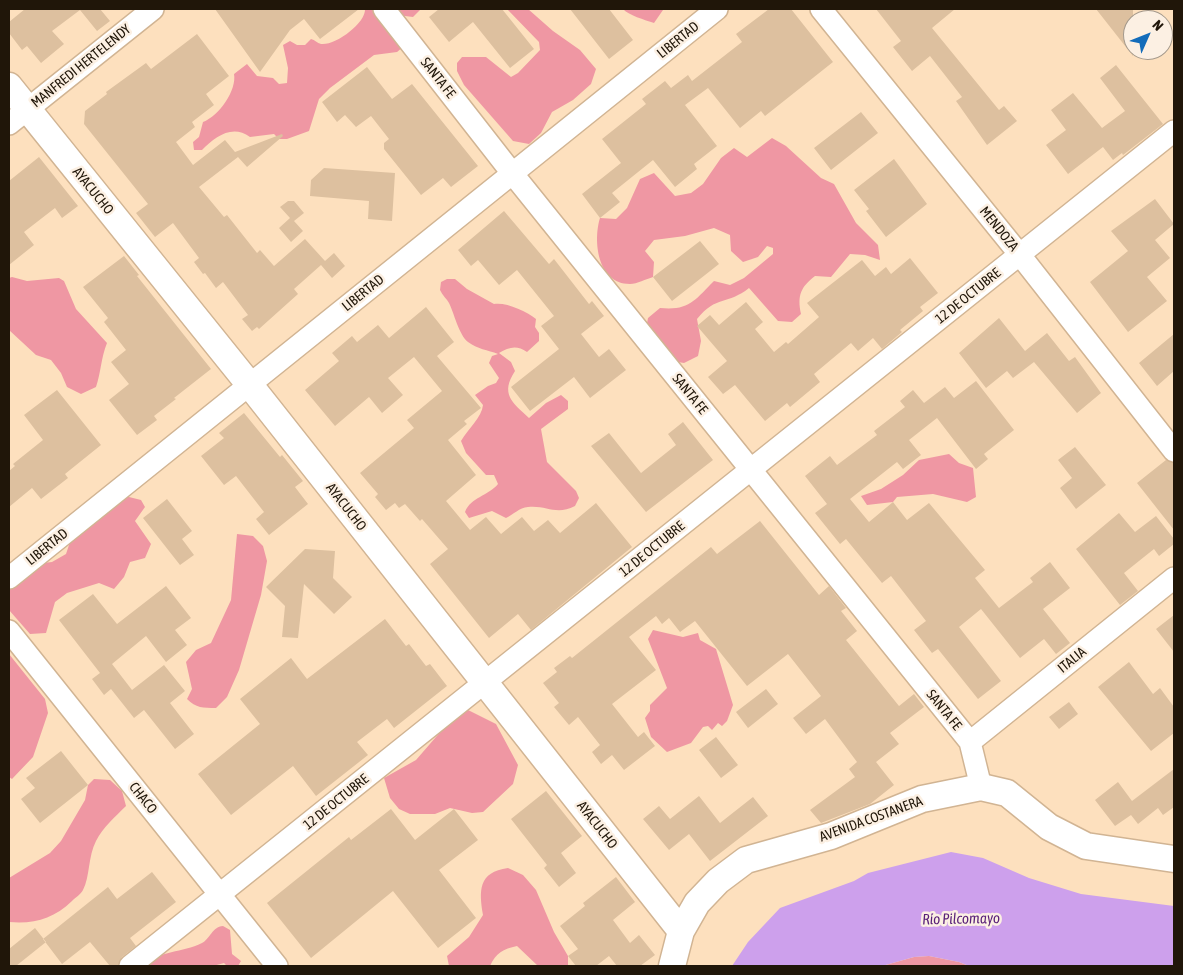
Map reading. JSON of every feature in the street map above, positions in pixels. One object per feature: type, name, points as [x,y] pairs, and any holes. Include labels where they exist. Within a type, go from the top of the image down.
[{"type":"street","name":"MANFREDI HERTELENDY","points":[[18,117],[153,9]]},
{"type":"street","name":"SANTA FE","points":[[384,9],[512,173],[970,742],[981,787]]},
{"type":"street","name":"LIBERTAD","points":[[9,578],[717,9]]},
{"type":"street","name":"MENDOZA","points":[[821,9],[1020,255],[1174,451]]},
{"type":"street","name":"AYACUCHO","points":[[9,86],[18,117],[249,384],[681,931]]},
{"type":"street","name":"12 DE OCTUBRE","points":[[130,966],[1174,131]]},
{"type":"street","name":"ITALIA","points":[[970,742],[1174,578]]},
{"type":"street","name":"CHACO","points":[[9,631],[277,966]]},
{"type":"street","name":"AVENIDA COSTANERA","points":[[672,966],[681,931],[702,898],[718,881],[746,860],[831,836],[922,799],[981,787],[1006,793],[1049,827],[1086,846],[1174,859]]},
{"type":"shaded area","points":[[365,9],[376,9],[403,47],[397,52],[374,55],[330,88],[319,99],[309,131],[287,139],[279,139],[274,134],[250,137],[243,133],[230,132],[218,137],[202,150],[194,150],[193,142],[199,137],[203,122],[221,108],[230,95],[234,74],[247,64],[257,76],[273,78],[279,84],[287,83],[288,68],[283,45],[290,41],[297,45],[305,45],[311,39],[321,44],[334,41],[349,32],[361,21]]},
{"type":"shaded area","points":[[391,9],[421,9],[413,17],[397,15]]},
{"type":"shaded area","points":[[507,9],[528,9],[553,31],[580,50],[596,69],[591,84],[573,100],[552,112],[541,133],[529,144],[513,141],[464,85],[457,71],[457,63],[462,57],[486,57],[511,77],[518,73],[540,50],[539,42]]},
{"type":"shaded area","points":[[623,9],[662,9],[663,10],[654,23]]},
{"type":"shaded area","points":[[772,138],[786,146],[821,178],[834,184],[856,223],[878,245],[880,260],[865,255],[850,254],[831,277],[815,276],[806,284],[801,292],[801,314],[792,322],[778,321],[749,288],[735,297],[716,303],[704,311],[697,319],[701,341],[698,356],[684,363],[666,360],[645,334],[648,318],[660,308],[678,308],[691,303],[714,281],[730,285],[744,278],[773,254],[773,248],[767,246],[758,257],[743,262],[731,251],[730,235],[714,228],[685,236],[654,240],[645,251],[654,262],[653,277],[630,284],[619,282],[610,277],[604,269],[600,259],[597,238],[600,218],[616,219],[627,208],[640,179],[654,173],[675,196],[691,193],[703,184],[721,158],[734,148],[747,157]]},
{"type":"shaded area","points":[[9,278],[27,281],[59,278],[64,281],[76,309],[107,343],[96,387],[81,394],[67,387],[61,373],[51,360],[36,355],[9,330]]},
{"type":"shaded area","points":[[447,279],[455,279],[467,289],[494,304],[504,304],[516,308],[536,319],[535,327],[539,333],[539,341],[527,352],[520,348],[513,348],[499,353],[511,362],[515,371],[508,386],[510,397],[529,418],[546,403],[561,395],[568,401],[568,409],[541,429],[547,462],[576,491],[579,498],[575,506],[562,510],[528,507],[506,518],[492,511],[469,518],[465,512],[471,503],[498,484],[494,475],[486,475],[466,453],[461,441],[482,410],[483,405],[475,395],[496,383],[499,378],[489,363],[492,356],[498,354],[475,346],[465,339],[449,303],[440,290],[441,282]]},
{"type":"shaded area","points":[[949,454],[959,463],[973,468],[976,497],[967,502],[933,494],[897,497],[893,502],[867,505],[861,496],[881,489],[903,475],[919,460]]},
{"type":"shaded area","points":[[125,496],[141,500],[145,507],[135,521],[151,544],[145,558],[130,562],[124,577],[114,589],[99,583],[67,593],[55,602],[46,633],[30,634],[9,610],[9,567],[52,562],[66,554],[71,539]]},
{"type":"shaded area","points":[[237,534],[253,536],[263,546],[267,561],[261,595],[239,670],[227,697],[216,708],[200,707],[187,699],[192,689],[186,662],[196,650],[211,643],[231,600]]},
{"type":"shaded area","points":[[653,630],[683,637],[698,633],[700,640],[716,649],[733,705],[727,721],[722,726],[718,723],[712,730],[708,726],[703,727],[691,743],[667,752],[651,737],[645,718],[650,711],[650,705],[667,688],[648,639]]},
{"type":"shaded area","points":[[9,654],[45,699],[48,713],[33,757],[12,779],[9,777]]},
{"type":"shaded area","points":[[462,707],[496,724],[518,765],[513,784],[483,812],[472,813],[450,808],[435,814],[410,814],[399,809],[390,798],[384,778],[416,760]]},
{"type":"shaded area","points":[[94,779],[110,780],[122,791],[126,806],[106,827],[96,841],[83,890],[65,907],[51,916],[35,921],[9,922],[9,878],[50,853],[61,841],[85,800],[88,785]]},
{"type":"shaded area","points":[[508,868],[523,875],[536,890],[554,932],[568,956],[568,966],[538,966],[517,946],[500,952],[490,966],[449,966],[447,956],[469,937],[483,915],[481,891],[486,878],[498,870]]},
{"type":"shaded area","points":[[223,926],[230,930],[232,954],[241,961],[238,966],[227,966],[224,963],[213,966],[143,966],[164,954],[202,943],[216,929]]},
{"type":"shaded area","points":[[929,956],[969,966],[882,966],[914,957]]},
{"type":"water","name":"Río Pilcomayo","points":[[951,852],[983,858],[1029,878],[1081,894],[1174,906],[1174,966],[969,966],[929,956],[914,957],[882,966],[732,966],[748,942],[780,908],[854,881],[868,873]]},
{"type":"building","points":[[25,9],[100,9],[110,21],[97,31],[80,10],[52,31],[64,44],[41,63],[27,46],[22,50],[9,33],[9,22]]},
{"type":"building","points":[[215,9],[359,9],[320,39],[304,19],[290,30],[260,72]]},
{"type":"building","points":[[439,9],[502,9],[534,49],[510,68],[473,22],[449,42],[429,17]]},
{"type":"building","points":[[570,9],[609,9],[633,40],[609,59]]},
{"type":"building","points":[[769,9],[791,9],[833,62],[765,116],[761,111],[740,128],[708,88],[685,105],[717,146],[694,164],[697,169],[675,187],[653,160],[612,193],[620,202],[600,218],[582,194],[621,163],[602,139],[646,104],[642,99],[665,81],[671,88],[688,75],[692,81],[742,42],[736,34]]},
{"type":"building","points":[[876,9],[955,9],[932,28],[999,110],[1004,106],[1017,121],[987,145],[956,101],[962,97],[930,56],[912,71],[893,47],[901,41]]},
{"type":"building","points":[[1096,9],[1133,9],[1123,10],[1123,43]]},
{"type":"building","points":[[197,34],[229,76],[206,94],[214,105],[192,122],[195,127],[176,142],[193,165],[225,140],[235,152],[282,134],[283,136],[247,167],[238,157],[199,187],[224,217],[227,215],[257,253],[260,250],[274,266],[305,239],[325,261],[334,253],[345,266],[332,278],[321,265],[294,289],[298,294],[259,329],[257,327],[252,331],[242,319],[248,315],[223,282],[216,288],[205,273],[203,274],[194,262],[199,258],[173,223],[155,237],[136,213],[148,204],[84,124],[85,111],[107,94],[106,92],[146,63],[151,69]]},
{"type":"building","points":[[1116,65],[1163,124],[1123,155],[1122,153],[1113,160],[1103,147],[1068,174],[1046,145],[1066,130],[1051,110],[1073,93],[1102,128],[1125,111],[1100,78]]},
{"type":"building","points":[[367,67],[392,99],[412,84],[478,166],[451,187],[443,178],[421,195],[384,149],[384,143],[389,139],[371,116],[356,127],[345,115],[337,122],[322,102]]},
{"type":"building","points":[[861,112],[878,133],[831,170],[814,148]]},
{"type":"building","points":[[39,157],[78,206],[62,218],[55,208],[24,232],[34,245],[9,265],[9,181]]},
{"type":"building","points":[[894,159],[927,204],[886,237],[866,211],[869,209],[854,190]]},
{"type":"building","points":[[324,168],[395,173],[392,221],[368,219],[369,201],[310,196],[311,180]]},
{"type":"building","points":[[1155,199],[1174,224],[1155,240],[1170,258],[1147,277],[1167,301],[1128,332],[1090,282],[1128,251],[1111,231]]},
{"type":"building","points":[[288,201],[294,201],[304,213],[294,221],[303,231],[291,242],[279,228],[290,218],[280,207]]},
{"type":"building","points":[[504,211],[549,264],[554,259],[589,304],[592,301],[604,316],[581,334],[599,357],[609,349],[626,370],[590,398],[574,377],[530,411],[511,387],[559,349],[541,326],[554,316],[517,270],[499,285],[478,260],[471,266],[458,250]]},
{"type":"building","points":[[700,241],[719,264],[672,301],[653,277]]},
{"type":"building","points":[[124,256],[139,275],[137,276],[211,369],[174,398],[176,399],[154,416],[157,420],[137,435],[109,400],[129,384],[111,362],[126,350],[104,322],[108,318],[83,287]]},
{"type":"building","points":[[910,258],[938,293],[920,307],[923,311],[900,330],[902,332],[882,349],[873,338],[858,351],[851,343],[814,374],[820,382],[790,407],[787,403],[765,421],[735,385],[723,394],[708,377],[727,361],[697,326],[710,315],[719,325],[746,302],[763,322],[755,329],[774,352],[786,342],[788,344],[819,317],[807,303],[862,260],[875,276],[886,267],[891,274]]},
{"type":"building","points":[[426,307],[454,342],[437,356],[481,408],[464,421],[467,424],[448,440],[476,475],[446,501],[470,530],[486,517],[501,534],[522,517],[534,531],[548,520],[560,533],[596,503],[632,547],[531,630],[518,614],[489,638],[430,564],[448,549],[422,519],[420,521],[405,504],[399,508],[395,503],[386,510],[375,497],[378,494],[360,473],[414,428],[407,420],[442,391],[414,357],[388,378],[403,395],[382,413],[369,397],[335,426],[305,390],[339,361],[332,353],[352,336],[357,342],[378,325],[389,338]]},
{"type":"building","points":[[999,318],[1025,351],[1047,333],[1069,361],[1075,357],[1101,393],[1077,413],[1034,362],[1013,378],[1007,371],[986,388],[959,353]]},
{"type":"building","points":[[1174,334],[1174,371],[1157,386],[1139,363]]},
{"type":"building","points":[[976,381],[1014,430],[984,454],[988,459],[976,469],[937,418],[909,440],[921,455],[903,469],[897,462],[850,499],[869,522],[893,502],[907,520],[929,503],[985,570],[975,578],[999,608],[1033,582],[1030,578],[1050,562],[1070,588],[1043,609],[1070,643],[1056,654],[1044,639],[1020,658],[981,609],[959,627],[1001,681],[978,699],[938,649],[932,653],[914,630],[926,621],[891,576],[882,583],[846,539],[840,544],[815,513],[827,504],[805,476],[830,456],[837,465],[877,435],[874,431],[905,407],[900,401],[913,390],[924,403],[945,387],[954,398]]},
{"type":"building","points":[[57,390],[101,445],[65,474],[68,478],[41,499],[32,488],[9,507],[9,471],[15,466],[13,464],[43,440],[24,415]]},
{"type":"building","points":[[244,413],[280,457],[282,455],[303,481],[295,487],[308,504],[269,535],[256,519],[264,512],[236,476],[224,485],[201,456],[224,438],[219,433]]},
{"type":"building","points":[[683,422],[713,460],[646,512],[591,446],[609,433],[641,473],[676,445],[668,434]]},
{"type":"building","points":[[1075,447],[1106,485],[1076,509],[1060,488],[1072,478],[1058,460]]},
{"type":"building","points":[[1166,460],[1174,463],[1174,530],[1137,483]]},
{"type":"building","points":[[167,499],[192,531],[182,539],[194,555],[180,565],[143,518]]},
{"type":"building","points":[[1119,513],[1135,532],[1156,516],[1174,539],[1174,544],[1159,556],[1154,549],[1124,573],[1138,591],[1120,605],[1076,549]]},
{"type":"building","points":[[760,521],[819,595],[829,586],[846,608],[841,611],[857,631],[846,640],[899,706],[914,694],[924,707],[890,733],[899,744],[876,762],[894,785],[870,804],[821,823],[810,810],[855,777],[849,769],[857,762],[825,719],[806,734],[793,718],[821,696],[788,654],[747,686],[695,621],[680,632],[669,618],[662,624],[656,616],[629,637],[656,670],[612,704],[638,737],[644,732],[655,746],[624,770],[612,755],[601,764],[592,752],[600,745],[578,717],[569,725],[554,707],[559,703],[543,683],[557,672],[554,668],[570,656],[572,658],[711,547],[717,554]]},
{"type":"building","points":[[305,549],[335,551],[333,578],[352,597],[334,614],[304,584],[298,638],[282,637],[285,606],[266,587]]},
{"type":"building","points":[[166,586],[191,618],[175,630],[187,645],[166,662],[146,636],[112,664],[132,690],[164,665],[185,691],[170,703],[194,734],[175,749],[144,710],[134,718],[111,689],[104,695],[92,679],[100,673],[59,620],[93,594],[117,624]]},
{"type":"building","points":[[1174,615],[1174,652],[1156,629]]},
{"type":"building","points":[[385,619],[406,646],[409,644],[426,666],[430,664],[447,686],[394,728],[387,719],[357,742],[368,755],[316,796],[293,766],[231,815],[198,774],[260,724],[240,699],[291,658],[307,679]]},
{"type":"building","points":[[1129,662],[1153,694],[1160,688],[1174,707],[1174,733],[1151,751],[1098,687]]},
{"type":"building","points":[[766,689],[778,704],[748,728],[736,712]]},
{"type":"building","points":[[1069,702],[1078,714],[1059,729],[1049,717]]},
{"type":"building","points":[[716,737],[738,765],[721,778],[699,750]]},
{"type":"building","points":[[61,751],[88,785],[40,823],[21,799],[35,788],[26,778]]},
{"type":"building","points":[[1174,769],[1174,807],[1163,815],[1158,808],[1138,824],[1131,815],[1115,826],[1095,800],[1118,782],[1132,801]]},
{"type":"building","points":[[546,791],[582,836],[561,853],[576,873],[559,887],[544,868],[547,865],[511,819]]},
{"type":"building","points":[[699,796],[720,823],[753,797],[768,816],[710,861],[689,834],[669,850],[643,819],[659,806],[670,819]]},
{"type":"building","points":[[391,809],[415,840],[454,809],[478,840],[439,870],[476,918],[438,948],[393,891],[311,958],[267,903],[349,837],[351,840]]},
{"type":"building","points":[[152,872],[176,902],[130,938],[136,946],[122,957],[118,966],[110,966],[90,942],[62,964],[43,939],[108,887],[117,899]]},
{"type":"building","points":[[616,877],[635,902],[613,920],[630,943],[639,935],[655,955],[640,966],[617,966],[609,956],[596,966],[576,966],[568,956],[578,949],[560,926],[585,906],[583,903]]},
{"type":"building","points":[[35,928],[46,942],[16,966],[9,966],[9,949]]}]
